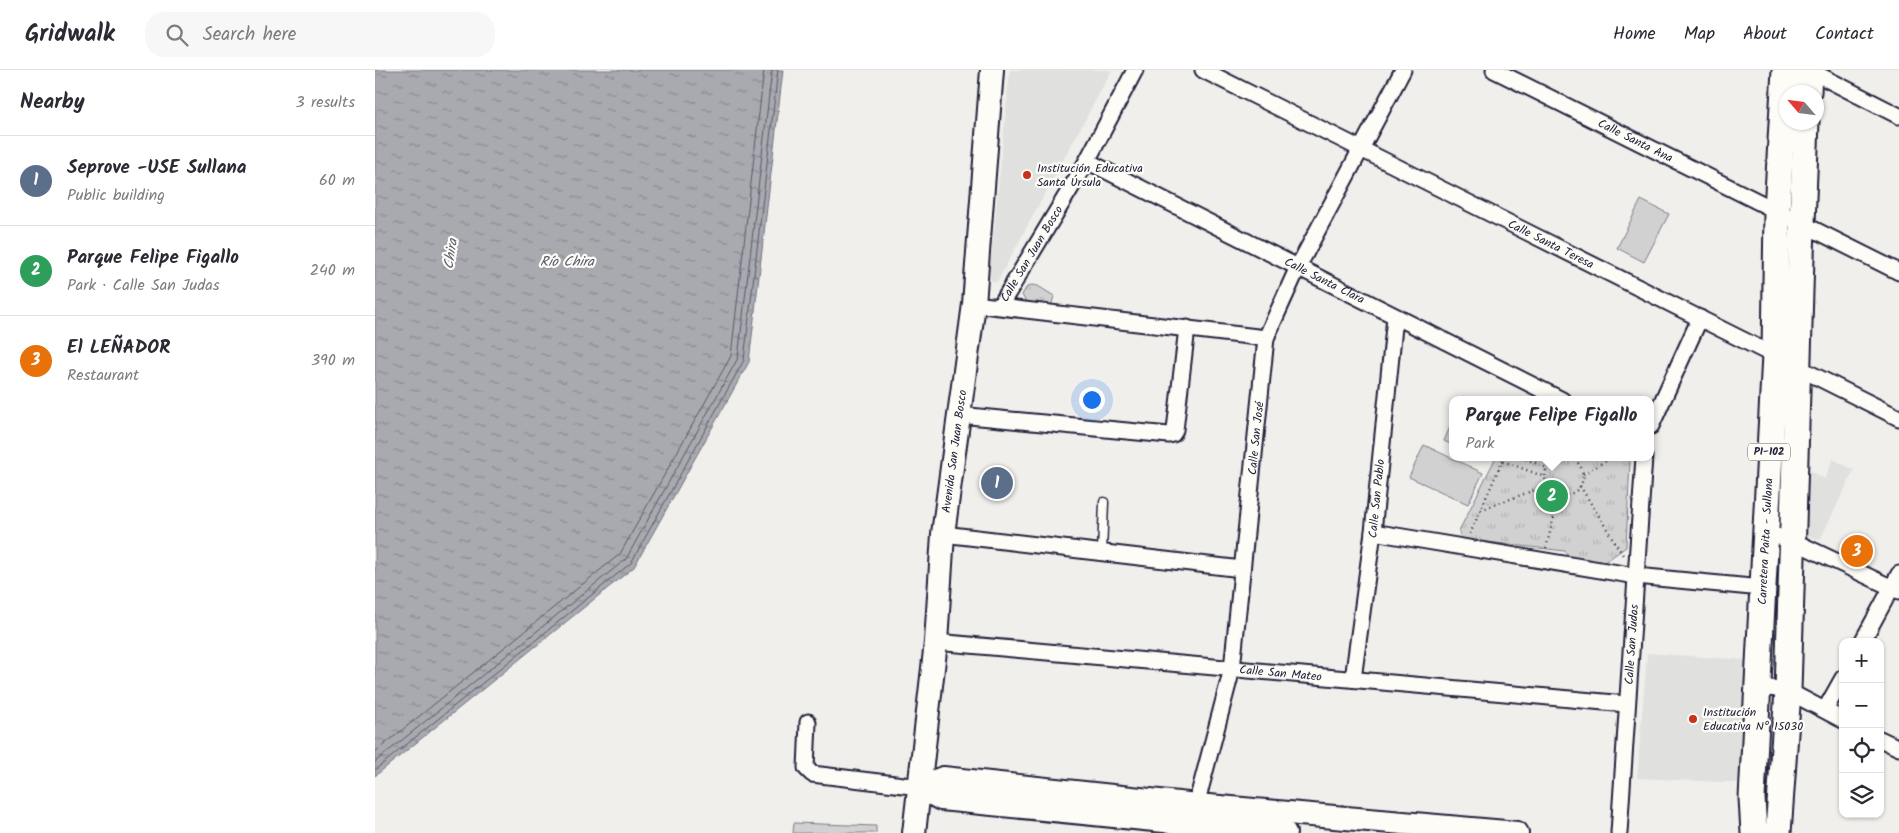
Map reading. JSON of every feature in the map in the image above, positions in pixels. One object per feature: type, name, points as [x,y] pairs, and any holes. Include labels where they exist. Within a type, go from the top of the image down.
[{"type":"main road","name":"Carretera Paita - Sullana","points":[[1754,833],[1752,798],[1775,355],[1777,212],[1785,70]]},
{"type":"main road","points":[[1808,85],[1809,70]]},
{"type":"main road","name":"Carretera Paita - Sullana","points":[[1778,833],[1788,691],[1791,540],[1807,130]]},
{"type":"street","name":"Avenida San Juan Bosco","points":[[914,833],[936,642],[943,534],[974,304],[991,70]]},
{"type":"street","name":"Calle San Juan Bosco","points":[[1000,306],[1087,161],[1135,70]]},
{"type":"street","name":"Calle Santa Teresa","points":[[1203,70],[1899,418]]},
{"type":"street","name":"Calle San José","points":[[1191,821],[1232,669],[1266,338],[1298,267],[1403,70]]},
{"type":"street","name":"Calle Santa Ana","points":[[1494,70],[1899,272]]},
{"type":"street","points":[[1809,70],[1899,116]]},
{"type":"street","name":"Calle Santa Clara","points":[[1087,161],[1554,396]]},
{"type":"street","points":[[974,304],[1266,338]]},
{"type":"street","name":"Calle San Pablo","points":[[1353,679],[1373,532],[1395,317]]},
{"type":"street","points":[[1654,419],[1700,318]]},
{"type":"street","points":[[959,415],[1173,434],[1187,328]]},
{"type":"street","name":"Calle San Judas","points":[[1619,833],[1626,704],[1644,461]]},
{"type":"street","points":[[1373,532],[1636,576],[1762,588]]},
{"type":"street","points":[[1765,532],[1791,540],[1895,589]]},
{"type":"street","points":[[943,534],[1242,569]]},
{"type":"street","points":[[1864,638],[1895,589],[1899,574]]},
{"type":"street","name":"Calle San Mateo","points":[[936,642],[1626,704]]},
{"type":"street","points":[[1825,710],[1840,683]]},
{"type":"street","points":[[1757,686],[1788,691],[1839,718]]},
{"type":"street","points":[[809,722],[806,768],[812,774],[919,787],[941,799],[1191,821],[1285,833]]},
{"type":"street","points":[[1884,741],[1899,748]]},
{"type":"street","points":[[1191,821],[1517,833]]},
{"type":"lane","points":[[1102,552],[1104,502]]},
{"type":"path","points":[[1464,546],[1502,461]]},
{"type":"path","points":[[1508,461],[1545,477]]},
{"type":"path","points":[[1530,461],[1547,468]]},
{"type":"path","points":[[1554,461],[1547,468],[1545,477],[1553,491],[1560,494],[1575,492],[1580,486],[1583,474],[1581,467],[1576,461]]},
{"type":"path","points":[[1583,474],[1606,461]]},
{"type":"path","points":[[1481,510],[1548,485]]},
{"type":"path","points":[[1580,486],[1636,576]]},
{"type":"path","points":[[1543,559],[1560,494]]},
{"type":"shaded area","name":"Institución Educativa Santa Úrsula","points":[[1010,70],[1112,70],[997,282],[989,280]]},
{"type":"shaded area","points":[[1833,459],[1854,470],[1820,540],[1803,534],[1803,466],[1825,479]]},
{"type":"shaded area","name":"Institución Educativa Nº 15030","points":[[1647,653],[1747,660],[1742,783],[1637,778]]},
{"type":"green space","points":[[1641,200],[1669,214],[1644,262],[1617,248]]},
{"type":"green space","points":[[1031,285],[1038,286],[1054,296],[1050,310],[1028,306],[1022,295],[1026,288]]},
{"type":"green space","points":[[1449,429],[1449,443],[1444,441]]},
{"type":"green space","points":[[1424,445],[1449,457],[1449,461],[1458,461],[1483,473],[1468,504],[1409,477]]},
{"type":"green space","points":[[1494,461],[1630,461],[1626,547],[1602,564],[1572,560],[1565,551],[1461,539],[1459,531]]},
{"type":"green space","points":[[794,823],[876,826],[876,833],[793,833]]},
{"type":"water","name":"Río Chira","points":[[375,70],[783,70],[749,362],[634,567],[375,776]]},
{"type":"place","name":"Institución Educativa Santa Úrsula","points":[[1027,175]]},
{"type":"place","name":"Seprove -USE Sullana","points":[[997,483]]},
{"type":"place","name":"Parque Felipe Figallo","points":[[1552,496]]},
{"type":"place","name":"El LEÑADOR","points":[[1857,551]]},
{"type":"place","name":"Institución Educativa Nº 15030","points":[[1693,719]]},
{"type":"water label","name":"Chira","points":[[451,254]]}]
